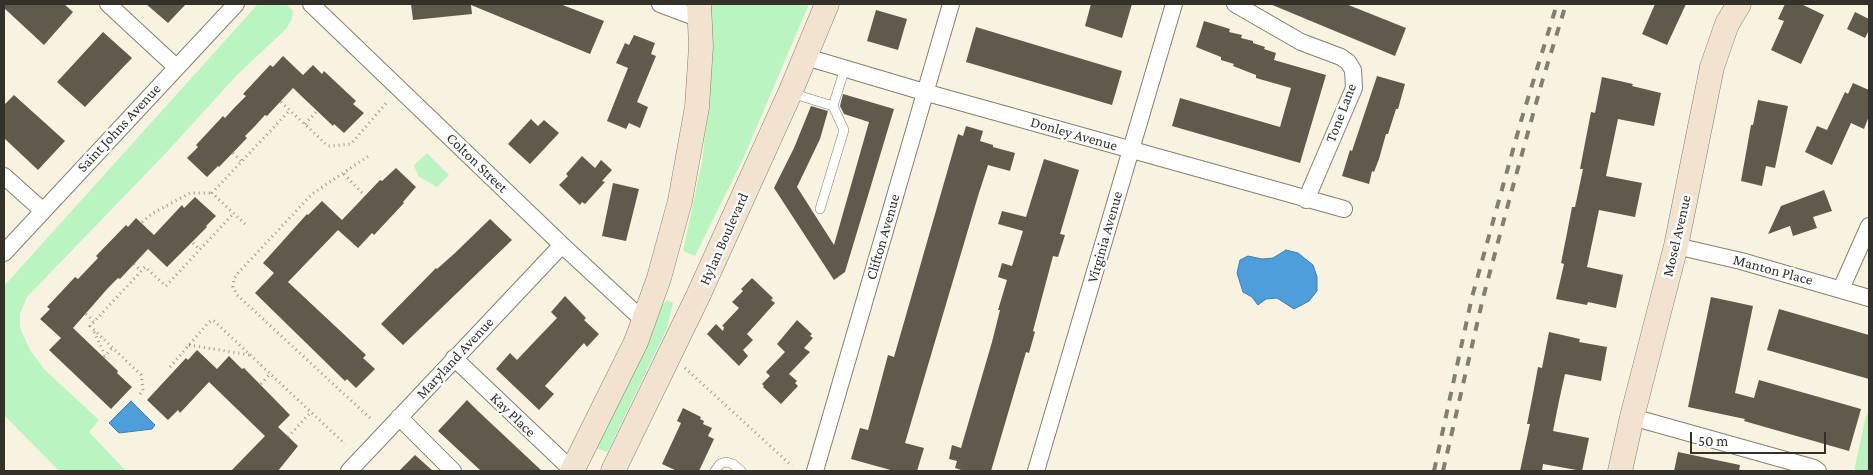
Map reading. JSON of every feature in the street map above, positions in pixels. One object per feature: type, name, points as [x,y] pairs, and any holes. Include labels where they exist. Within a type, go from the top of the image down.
[{"type":"main road","name":"Hylan Boulevard","points":[[612,471],[698,296],[806,57],[827,4]]},
{"type":"main road","name":"Mosel Avenue","points":[[1620,471],[1676,246],[1712,67],[1727,24],[1739,4]]},
{"type":"main road","points":[[572,471],[624,367],[644,321],[659,278],[677,211],[694,132],[699,81],[699,11]]},
{"type":"street","points":[[108,4],[176,67]]},
{"type":"street","name":"Saint Johns Avenue","points":[[4,253],[42,210],[236,4]]},
{"type":"street","name":"Colton Street","points":[[311,4],[644,321]]},
{"type":"street","points":[[660,4],[699,11]]},
{"type":"street","name":"Clifton Avenue","points":[[815,471],[951,4]]},
{"type":"street","name":"Virginia Avenue","points":[[1036,471],[1174,4]]},
{"type":"street","name":"Tone Lane","points":[[1235,4],[1301,42],[1341,56],[1353,70],[1354,88],[1306,200]]},
{"type":"street","name":"Donley Avenue","points":[[806,57],[1306,200],[1344,209]]},
{"type":"street","points":[[4,176],[42,210]]},
{"type":"street","points":[[1841,290],[1869,226]]},
{"type":"street","name":"Maryland Avenue","points":[[349,471],[562,245]]},
{"type":"street","name":"Manton Place","points":[[1676,246],[1741,261],[1869,298]]},
{"type":"street","name":"Kay Place","points":[[454,358],[572,471]]},
{"type":"street","points":[[399,417],[454,471]]},
{"type":"street","points":[[1632,417],[1814,468],[1818,471]]},
{"type":"lane","points":[[820,209],[844,130],[833,106],[844,68]]},
{"type":"lane","points":[[790,93],[833,106]]},
{"type":"lane","points":[[715,471],[720,464],[726,462],[733,464],[741,471]]},
{"type":"path","points":[[281,102],[328,146],[347,145],[352,142],[388,101]]},
{"type":"path","points":[[212,193],[290,110]]},
{"type":"path","points":[[305,124],[317,111]]},
{"type":"path","points":[[232,153],[241,161]]},
{"type":"path","points":[[370,155],[312,194],[238,273],[234,279],[233,286],[237,295],[370,418]]},
{"type":"path","points":[[344,174],[364,196]]},
{"type":"path","points":[[142,222],[153,213],[190,193],[212,193],[245,224]]},
{"type":"path","points":[[112,348],[104,356],[90,326],[94,321],[145,267],[166,286],[233,214]]},
{"type":"path","points":[[192,243],[200,250]]},
{"type":"path","points":[[134,264],[142,271]]},
{"type":"path","points":[[86,314],[94,321]]},
{"type":"path","points":[[170,367],[209,322],[213,320],[345,444]]},
{"type":"path","points":[[94,332],[142,375],[143,390],[140,394]]},
{"type":"path","points":[[189,345],[250,355]]},
{"type":"path","points":[[683,366],[792,466]]},
{"type":"path","points":[[261,384],[271,374]]},
{"type":"path","points":[[288,437],[311,412]]},
{"type":"green space","points":[[258,4],[286,4],[293,11],[292,19],[286,29],[237,75],[165,154],[27,297],[20,314],[20,328],[30,350],[45,370],[99,420],[89,432],[126,471],[59,471],[4,415],[4,286]]},
{"type":"green space","points":[[709,4],[809,4],[744,157],[695,256],[683,251],[702,161],[707,118]]},
{"type":"green space","points":[[427,153],[449,175],[437,187],[418,176],[414,165]]},
{"type":"green space","points":[[667,300],[673,303],[667,328],[608,451],[593,447],[660,308]]},
{"type":"green space","points":[[1869,410],[1869,471],[1854,471],[1865,420]]},
{"type":"water","points":[[1286,250],[1298,253],[1313,265],[1317,277],[1317,291],[1309,301],[1294,309],[1277,298],[1266,299],[1258,305],[1252,297],[1243,292],[1237,273],[1240,260],[1248,256],[1262,259],[1273,258]]},
{"type":"water","points":[[131,401],[155,425],[152,429],[119,433],[109,423]]},
{"type":"building","points":[[4,4],[64,4],[73,12],[44,45],[4,8]]},
{"type":"building","points":[[146,4],[186,4],[168,23]]},
{"type":"building","points":[[411,4],[560,4],[604,21],[590,54],[471,5],[472,14],[413,20]]},
{"type":"building","points":[[1091,4],[1132,4],[1122,38],[1085,26]]},
{"type":"building","points":[[1270,4],[1346,4],[1406,28],[1395,56]]},
{"type":"building","points":[[1655,4],[1686,4],[1667,45],[1642,34]]},
{"type":"building","points":[[1785,4],[1801,4],[1824,15],[1801,64],[1771,50],[1784,21],[1778,19]]},
{"type":"building","points":[[876,10],[907,19],[898,50],[867,41]]},
{"type":"building","points":[[1855,12],[1869,19],[1869,30],[1865,38],[1847,29]]},
{"type":"building","points":[[1204,21],[1230,29],[1229,32],[1242,35],[1241,38],[1253,41],[1253,43],[1265,47],[1264,49],[1276,53],[1274,60],[1326,75],[1300,163],[1172,126],[1180,98],[1280,127],[1291,88],[1256,78],[1256,75],[1233,66],[1234,64],[1221,60],[1221,57],[1196,47]]},
{"type":"building","points":[[976,27],[1122,71],[1112,105],[966,62]]},
{"type":"building","points":[[103,32],[132,58],[85,107],[57,82]]},
{"type":"building","points":[[634,35],[655,43],[651,54],[656,56],[637,102],[648,107],[640,128],[629,123],[626,129],[607,121],[628,68],[616,63],[625,43],[629,45]]},
{"type":"building","points":[[283,56],[303,75],[313,65],[322,74],[324,71],[356,101],[353,104],[364,113],[344,133],[334,124],[333,126],[293,88],[245,136],[247,138],[219,167],[207,177],[187,158],[198,147],[196,145],[223,116],[225,118],[246,96],[243,94],[270,65],[273,67]]},
{"type":"building","points":[[1377,76],[1405,84],[1398,109],[1396,109],[1388,134],[1386,134],[1369,184],[1342,176]]},
{"type":"building","points":[[1602,77],[1661,93],[1654,126],[1618,119],[1606,176],[1642,183],[1635,217],[1599,210],[1587,267],[1623,275],[1616,308],[1588,302],[1587,305],[1556,299],[1564,264],[1561,263],[1572,207],[1575,207],[1583,169],[1580,169],[1591,112],[1595,113]]},
{"type":"building","points":[[1853,83],[1869,90],[1869,116],[1864,129],[1851,123],[1832,165],[1805,152],[1817,126],[1827,130],[1845,92],[1848,94]]},
{"type":"building","points":[[843,94],[894,109],[845,272],[834,280],[774,188],[794,148],[811,106],[828,111],[820,139],[797,187],[834,245],[869,122],[844,114],[840,106]]},
{"type":"building","points":[[14,95],[65,141],[38,170],[4,138],[4,105]]},
{"type":"building","points":[[1758,100],[1788,106],[1775,168],[1766,166],[1762,186],[1741,181],[1751,125],[1753,125]]},
{"type":"building","points":[[531,119],[538,126],[544,120],[559,133],[530,164],[508,144]]},
{"type":"building","points":[[966,126],[983,131],[980,141],[1015,153],[1010,171],[988,165],[978,196],[905,443],[924,448],[917,471],[894,471],[851,459],[860,428],[868,430],[888,355],[894,357],[958,134],[963,136]]},
{"type":"building","points":[[582,156],[595,168],[601,160],[612,170],[602,181],[605,182],[585,204],[582,202],[580,205],[559,185]]},
{"type":"building","points":[[1044,159],[1079,170],[1060,234],[1065,235],[1058,257],[1053,256],[1029,353],[1026,352],[991,471],[964,471],[955,468],[957,461],[949,459],[952,445],[961,448],[992,342],[1000,310],[998,310],[1007,280],[998,277],[1002,263],[1012,266],[1023,231],[998,224],[1002,211],[1026,217]]},
{"type":"building","points":[[396,168],[416,187],[404,203],[374,235],[372,233],[358,248],[338,230],[288,282],[366,355],[363,358],[375,369],[356,388],[347,379],[345,381],[255,293],[274,273],[263,263],[307,214],[322,201],[342,220],[380,180],[382,181]]},
{"type":"building","points":[[613,183],[639,189],[626,241],[602,236]]},
{"type":"building","points":[[1824,190],[1832,211],[1813,217],[1817,228],[1793,236],[1790,226],[1768,234],[1781,206]]},
{"type":"building","points":[[195,197],[216,216],[207,227],[167,267],[148,249],[120,279],[118,278],[108,288],[73,328],[132,387],[111,409],[49,350],[61,338],[40,319],[50,309],[47,307],[75,277],[78,279],[98,258],[96,256],[126,225],[128,227],[136,218],[154,235],[182,205],[184,208]]},
{"type":"building","points":[[490,219],[512,240],[403,345],[381,324],[436,268],[455,253]]},
{"type":"building","points":[[752,278],[773,298],[771,300],[775,303],[747,334],[753,340],[743,350],[748,356],[739,366],[707,334],[716,324],[723,331],[724,327],[722,326],[739,308],[732,302]]},
{"type":"building","points":[[565,296],[586,318],[584,320],[599,334],[587,347],[584,343],[545,386],[554,394],[539,410],[496,369],[510,353],[517,360],[557,318],[551,312]]},
{"type":"building","points":[[1711,297],[1753,306],[1735,393],[1754,398],[1759,380],[1861,409],[1849,451],[1744,421],[1745,419],[1688,407]]},
{"type":"building","points":[[1779,309],[1869,335],[1869,379],[1767,350]]},
{"type":"building","points":[[797,320],[812,334],[810,336],[813,338],[804,348],[810,352],[789,374],[797,381],[795,383],[798,386],[781,404],[762,384],[770,376],[766,372],[785,352],[777,344]]},
{"type":"building","points":[[1549,332],[1580,339],[1579,342],[1607,347],[1601,381],[1565,374],[1559,401],[1553,431],[1589,438],[1582,471],[1543,464],[1542,471],[1520,471],[1530,424],[1527,424],[1538,367],[1542,368]]},
{"type":"building","points":[[197,350],[217,369],[229,356],[242,369],[244,368],[290,415],[278,427],[298,446],[278,471],[231,471],[265,436],[209,382],[180,413],[178,410],[168,420],[147,400],[186,358],[188,360]]},
{"type":"building","points":[[467,400],[542,471],[481,471],[438,431]]},
{"type":"building","points":[[683,408],[701,417],[700,419],[704,421],[703,424],[712,428],[708,436],[714,439],[699,471],[677,471],[662,464],[681,423],[677,421]]},
{"type":"building","points":[[1678,452],[1740,465],[1739,471],[1674,471]]},
{"type":"building","points":[[415,455],[433,471],[399,471]]},
{"type":"railway","points":[[1434,471],[1472,297],[1521,121],[1557,4]]},
{"type":"railway","points":[[1443,471],[1483,298],[1542,82],[1566,4]]}]
